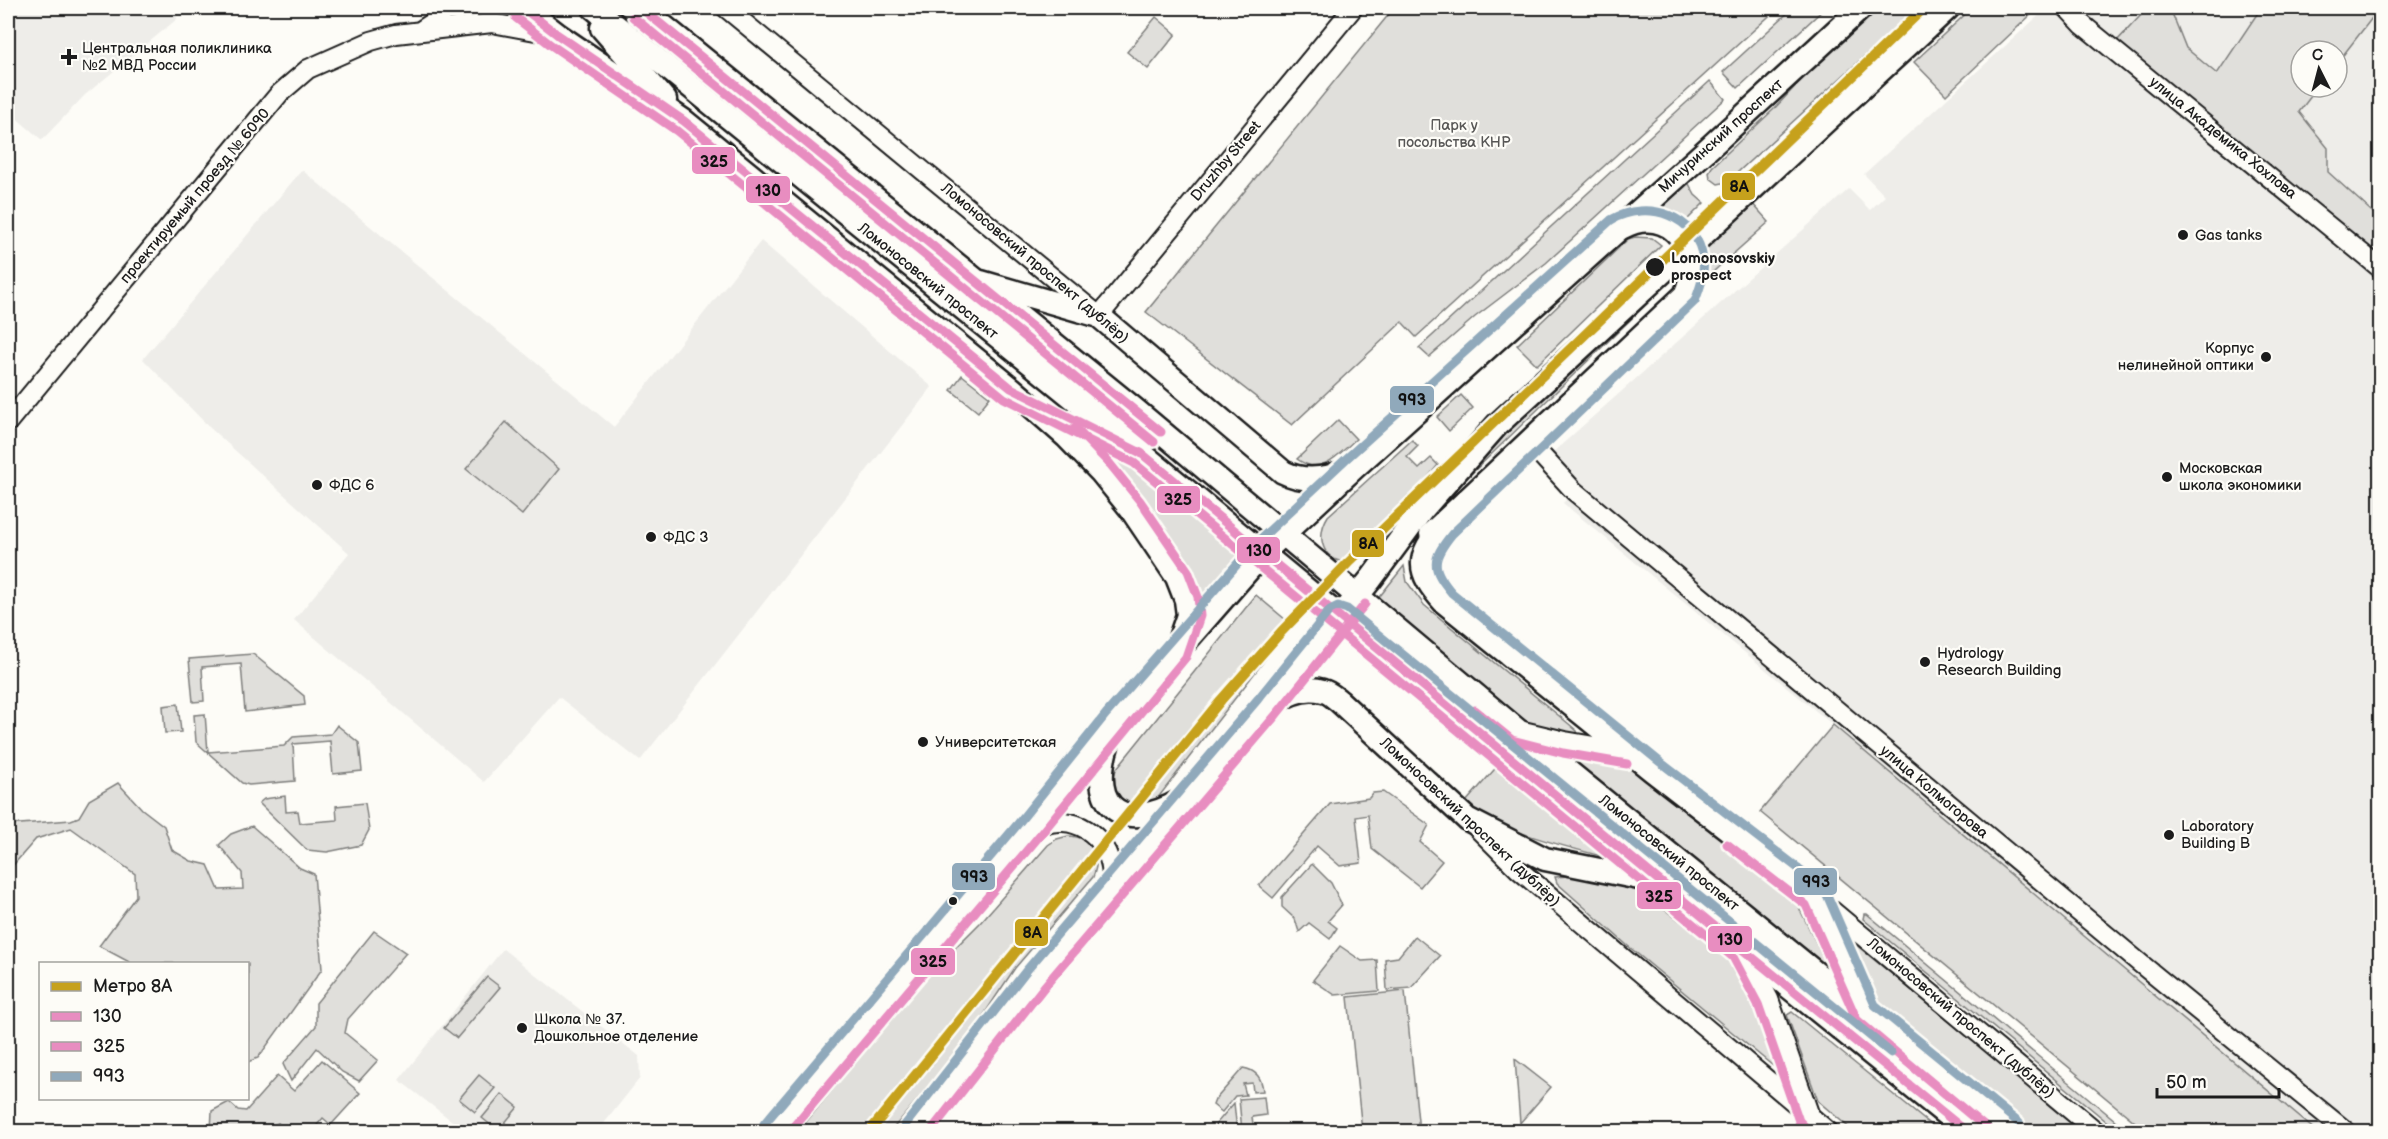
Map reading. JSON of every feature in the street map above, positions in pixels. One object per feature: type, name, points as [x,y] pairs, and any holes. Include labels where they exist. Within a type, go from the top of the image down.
[{"type":"main road","points":[[523,8],[558,35],[684,121],[1011,388],[1067,437],[1101,472],[1131,509],[1168,562],[1186,600],[1188,615],[1175,652]]},
{"type":"main road","points":[[584,8],[684,121]]},
{"type":"main road","name":"Ломоносовский проспект","points":[[594,8],[1141,453],[1311,595],[1335,623],[1664,883],[1742,949],[1968,1131]]},
{"type":"main road","name":"Ломоносовский проспект","points":[[641,8],[1133,408],[1282,535],[1363,588],[1516,729],[2011,1131]]},
{"type":"main road","name":"Мичуринский проспект","points":[[773,1131],[1026,833],[1115,722],[1262,554],[1861,8]]},
{"type":"main road","points":[[914,1131],[1035,979],[1267,707],[1363,588],[1422,510],[1497,425],[1948,8]]},
{"type":"main road","points":[[1363,588],[1443,525],[1685,295],[1693,265],[1688,248],[1680,236],[1662,224],[1641,221],[1619,229]]},
{"type":"main road","points":[[974,280],[1099,316]]},
{"type":"main road","name":"Ломоносовский проспект (дублёр)","points":[[1099,316],[1284,471],[1303,479],[1318,479],[1355,467]]},
{"type":"main road","points":[[1011,388],[1141,453]]},
{"type":"main road","name":"Ломоносовский проспект (дублёр)","points":[[1443,525],[1427,544],[1423,555],[1426,580],[1444,602],[1629,752],[1816,897]]},
{"type":"main road","name":"Ломоносовский проспект (дублёр)","points":[[1267,707],[1286,695],[1305,690],[1323,691],[1339,701],[1467,819]]},
{"type":"main road","points":[[1115,722],[1106,747],[1100,779],[1107,802],[1115,810],[1124,814],[1141,816],[1161,811],[1192,794]]},
{"type":"main road","points":[[1467,819],[1545,859],[1664,883]]},
{"type":"main road","points":[[1816,897],[1865,1012]]},
{"type":"street","name":"проектируемый проезд № 6090","points":[[423,29],[435,21],[447,8]]},
{"type":"street","name":"Ломоносовский проспект (дублёр)","points":[[726,8],[1099,316]]},
{"type":"street","name":"Druzhby Street","points":[[1099,316],[1353,8]]},
{"type":"street","name":"улица Академика Хохлова","points":[[2067,8],[2083,25],[2380,268]]},
{"type":"street","name":"проектируемый проезд № 6090","points":[[8,422],[279,94],[308,69],[371,41],[423,29],[492,23],[558,35]]},
{"type":"street","name":"улица Колмогорова","points":[[1530,443],[1574,491],[2140,964],[2347,1131]]},
{"type":"street","points":[[1516,729],[1565,741],[1629,752]]},
{"type":"street","name":"Ломоносовский проспект (дублёр)","points":[[1467,819],[1518,869],[1829,1131]]},
{"type":"street","points":[[1026,833],[1045,824],[1063,822],[1080,826],[1095,836],[1106,850],[1112,867],[1112,885],[1106,896]]},
{"type":"street","name":"Ломоносовский проспект (дублёр)","points":[[1816,897],[2097,1131]]},
{"type":"street","points":[[1742,949],[1769,999],[1810,1116]]},
{"type":"shaded area","name":"Центральная поликлиника №2 МВД России","points":[[8,8],[175,8],[177,19],[85,95],[42,140],[8,111]]},
{"type":"shaded area","points":[[2047,8],[2380,8],[2380,1131],[2146,1131],[1760,812],[1833,725],[1563,503],[1581,484],[1550,455],[1849,189],[1870,210],[1885,196],[1864,174]]},
{"type":"shaded area","points":[[302,170],[614,427],[761,241],[932,387],[640,761],[559,697],[484,782],[294,620],[349,553],[209,427],[143,359]]},
{"type":"shaded area","name":"Школа № 37. Дошкольное отделение","points":[[503,949],[639,1056],[640,1078],[598,1131],[465,1131],[399,1080]]},
{"type":"green space","name":"Парк у посольства КНР","points":[[1394,8],[1778,8],[1416,337],[1402,322],[1292,425],[1146,312]]},
{"type":"green space","points":[[1793,8],[1825,8],[1738,88],[1723,72]]},
{"type":"green space","points":[[1869,8],[1900,8],[1908,16],[1727,182],[1718,184],[1710,178],[1709,172],[1712,167],[1773,110]]},
{"type":"green space","points":[[1972,8],[2038,8],[1946,95],[1914,62]]},
{"type":"green space","points":[[2261,8],[2379,9],[2349,48],[2349,39],[2289,39],[2289,99],[2309,99],[2299,112],[2328,148],[2328,172],[2380,219],[2380,255],[2116,42],[2143,13],[2172,13],[2186,48],[2217,74]]},
{"type":"green space","points":[[1156,17],[1176,34],[1148,69],[1127,52]]},
{"type":"green space","points":[[1710,81],[1725,99],[1546,263],[1475,317],[1429,357],[1419,348]]},
{"type":"green space","points":[[1688,182],[1695,195],[1704,203],[1684,223],[1662,208]]},
{"type":"green space","points":[[1751,202],[1769,222],[1696,287],[1704,246]]},
{"type":"green space","points":[[1652,238],[1661,245],[1537,365],[1517,345],[1628,239]]},
{"type":"green space","points":[[1652,289],[1657,294],[1436,508],[1493,439]]},
{"type":"green space","points":[[962,375],[990,397],[978,412],[951,390]]},
{"type":"green space","points":[[1461,395],[1473,408],[1449,431],[1437,417]]},
{"type":"green space","points":[[1338,420],[1356,439],[1336,457],[1322,465],[1314,466],[1297,459]]},
{"type":"green space","points":[[506,422],[559,469],[522,515],[466,469]]},
{"type":"green space","points":[[1076,426],[1085,428],[1234,550],[1235,563],[1205,599],[1172,544],[1139,498]]},
{"type":"green space","points":[[1412,440],[1418,446],[1407,457],[1419,469],[1431,458],[1438,465],[1356,561],[1346,562],[1330,556],[1322,543],[1324,525],[1328,516]]},
{"type":"green space","points":[[1404,566],[1407,582],[1424,605],[1569,724],[1578,735],[1531,726],[1376,601]]},
{"type":"green space","points":[[1256,595],[1292,625],[1157,799],[1139,805],[1122,800],[1114,787],[1113,778],[1117,768]]},
{"type":"green space","points":[[253,654],[304,696],[305,705],[245,712],[241,664],[202,667],[204,701],[193,702],[189,659]]},
{"type":"green space","points":[[178,704],[181,732],[165,733],[163,706]]},
{"type":"green space","points":[[205,714],[208,752],[284,746],[293,737],[331,734],[337,725],[359,743],[362,771],[333,774],[330,741],[293,744],[295,781],[249,785],[242,783],[196,742],[194,715]]},
{"type":"green space","points":[[1833,725],[2316,1131],[2146,1131],[1760,812]]},
{"type":"green space","points":[[1557,748],[1603,755],[1632,767],[1794,897],[1828,968],[1826,969]]},
{"type":"green space","points":[[1501,762],[1618,861],[1516,831],[1478,813],[1465,803]]},
{"type":"green space","points":[[118,783],[142,809],[164,826],[172,850],[191,861],[208,865],[219,890],[243,889],[242,873],[219,845],[231,834],[252,826],[300,868],[314,874],[322,969],[258,1058],[249,1062],[249,962],[129,962],[99,946],[136,896],[135,874],[71,828],[36,839],[8,871],[8,825],[71,820],[79,817],[89,800]]},
{"type":"green space","points":[[1383,792],[1429,825],[1420,842],[1442,861],[1420,887],[1372,849],[1368,815],[1356,817],[1361,863],[1340,866],[1317,846],[1273,898],[1259,886],[1330,804],[1369,798],[1373,793]]},
{"type":"green space","points":[[285,796],[286,812],[298,811],[300,823],[337,820],[336,806],[365,803],[369,830],[361,845],[327,852],[307,850],[259,803],[264,799]]},
{"type":"green space","points":[[1068,836],[1084,840],[1094,848],[1097,861],[1093,877],[1015,968],[966,1041],[891,1131],[798,1132],[921,982],[980,923],[1048,845]]},
{"type":"green space","points":[[1312,864],[1331,883],[1342,905],[1328,921],[1337,928],[1330,939],[1309,923],[1299,932],[1295,919],[1282,907],[1282,897]]},
{"type":"green space","points":[[1594,874],[1627,881],[1750,975],[1780,1065],[1773,1066],[1628,946],[1557,883],[1555,877]]},
{"type":"green space","points":[[1864,914],[1867,914],[2128,1131],[2118,1131],[1863,919]]},
{"type":"green space","points":[[374,931],[406,953],[348,1019],[345,1033],[378,1060],[359,1081],[342,1072],[317,1048],[291,1081],[283,1064],[316,1026],[316,1003]]},
{"type":"green space","points":[[1844,935],[2083,1131],[2031,1131],[1879,1011],[1839,938]]},
{"type":"green space","points":[[1415,936],[1440,956],[1411,988],[1387,990],[1385,959],[1398,957]]},
{"type":"green space","points":[[1340,946],[1362,961],[1377,960],[1379,991],[1335,995],[1313,980]]},
{"type":"green space","points":[[487,977],[500,987],[457,1038],[444,1028]]},
{"type":"green space","points":[[1405,991],[1419,1131],[1362,1131],[1348,997]]},
{"type":"green space","points":[[1792,1012],[1938,1131],[1853,1131],[1818,1101],[1787,1015]]},
{"type":"green space","points":[[1515,1059],[1551,1087],[1520,1123]]},
{"type":"green space","points":[[322,1060],[360,1093],[331,1125],[323,1118],[312,1131],[288,1131],[278,1123],[263,1131],[211,1131],[212,1111],[229,1102],[238,1110],[246,1111],[277,1076],[294,1091]]},
{"type":"green space","points":[[1243,1068],[1258,1075],[1263,1091],[1253,1092],[1252,1083],[1243,1084],[1246,1095],[1235,1096],[1222,1112],[1213,1105],[1215,1100]]},
{"type":"green space","points":[[479,1075],[495,1088],[475,1112],[459,1099]]},
{"type":"green space","points":[[502,1094],[518,1107],[498,1131],[482,1118]]},
{"type":"green space","points":[[1264,1097],[1266,1115],[1252,1117],[1254,1131],[1242,1131],[1239,1099]]},
{"type":"green space","points":[[1234,1103],[1237,1131],[1210,1131]]},
{"type":"metro line","name":"8А","points":[[869,1132],[1221,700],[1281,632],[1348,563],[1924,8]]},
{"type":"transit line","name":"130","points":[[523,8],[558,35],[684,121],[1011,388],[1141,453],[1967,1132]]},
{"type":"transit line","name":"130","points":[[641,8],[1161,432]]},
{"type":"transit line","name":"325","points":[[633,17],[1154,442]]},
{"type":"transit line","name":"325","points":[[516,18],[551,45],[677,131],[1004,398],[1134,463],[1733,957],[1758,1004],[1799,1121],[1810,1132]]},
{"type":"transit line","name":"993","points":[[764,1124],[1017,825],[1106,714],[1253,546],[1611,220],[1640,211],[1669,215],[1692,232],[1699,244],[1703,260],[1702,281],[1695,301],[1452,534],[1437,558],[1437,570],[1452,593],[1660,762],[1824,888],[1875,1005],[2019,1123]]},
{"type":"transit line","name":"325","points":[[789,1132],[1035,841],[1186,657],[1200,616],[1198,597],[1188,571],[1140,501],[1110,464],[1075,428]]},
{"type":"transit line","name":"325","points":[[930,1132],[1044,987],[1276,715],[1365,604]]},
{"type":"transit line","name":"993","points":[[905,1125],[1026,971],[1258,699],[1330,610],[1338,606],[1347,609],[1891,1053]]},
{"type":"transit line","name":"325","points":[[1475,710],[1512,740],[1563,753],[1627,764]]},
{"type":"transit line","name":"325","points":[[1727,844],[1806,905],[1857,1020],[1991,1132]]},
{"type":"place","name":"Центральная поликлиника №2 МВД России","points":[[69,57]]},
{"type":"place","name":"Gas tanks","points":[[2183,235]]},
{"type":"place","name":"Lomonosovskiy prospect","points":[[1655,267]]},
{"type":"place","name":"Корпус нелинейной оптики","points":[[2266,357]]},
{"type":"place","name":"Московская школа экономики","points":[[2167,477]]},
{"type":"place","name":"ФДС 6","points":[[317,485]]},
{"type":"place","name":"ФДС 3","points":[[651,537]]},
{"type":"place","name":"Hydrology Research Building","points":[[1925,662]]},
{"type":"place","name":"Университетская","points":[[923,742]]},
{"type":"place","name":"Laboratory Building B","points":[[2169,835]]},
{"type":"place","name":"Школа № 37. Дошкольное отделение","points":[[522,1028]]}]
